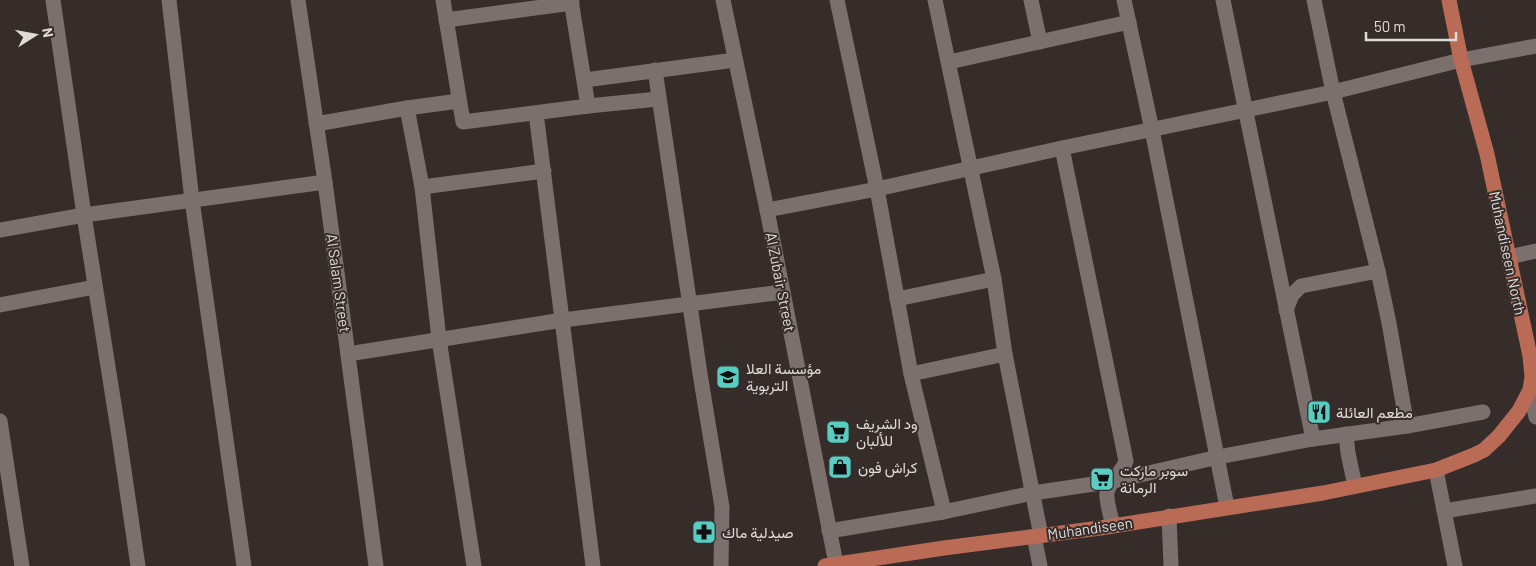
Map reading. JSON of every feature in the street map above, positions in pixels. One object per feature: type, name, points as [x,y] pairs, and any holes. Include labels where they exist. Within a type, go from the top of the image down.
[{"type":"main road","name":"Muhandiseen North","points":[[1355,486],[1436,470],[1474,455],[1492,444],[1516,415],[1530,390],[1532,377],[1530,356],[1510,257],[1487,154],[1461,60],[1449,0]]},
{"type":"main road","name":"Muhandiseen","points":[[830,565],[1113,526],[1323,493],[1355,486]]},
{"type":"street","points":[[53,0],[138,566]]},
{"type":"street","points":[[169,0],[192,200],[244,566]]},
{"type":"street","name":"Al Salam Street","points":[[298,0],[325,182],[376,566]]},
{"type":"street","points":[[443,0],[463,122],[658,99]]},
{"type":"street","name":"Al Zubair Street","points":[[723,0],[767,210],[829,531],[830,565]]},
{"type":"street","points":[[837,0],[877,189],[911,374],[943,512]]},
{"type":"street","points":[[936,0],[994,279],[1005,354],[1033,493],[1040,566]]},
{"type":"street","points":[[1032,0],[1040,42]]},
{"type":"street","points":[[1124,0],[1152,130],[1227,507]]},
{"type":"street","points":[[1223,0],[1313,439]]},
{"type":"street","points":[[1314,0],[1333,92],[1378,271],[1407,426]]},
{"type":"street","points":[[446,20],[571,1],[588,106]]},
{"type":"street","points":[[948,62],[1129,22]]},
{"type":"street","points":[[767,210],[877,189],[971,167],[1246,111],[1333,92],[1461,60],[1536,46]]},
{"type":"street","points":[[585,80],[735,60]]},
{"type":"street","points":[[655,70],[722,506],[721,566]]},
{"type":"street","points":[[316,124],[459,101]]},
{"type":"street","points":[[407,108],[422,187],[440,339],[474,566]]},
{"type":"street","points":[[536,113],[593,566]]},
{"type":"street","points":[[1062,148],[1126,461],[1107,494],[1113,526]]},
{"type":"street","points":[[422,187],[544,171]]},
{"type":"street","points":[[0,230],[84,215],[325,182]]},
{"type":"street","points":[[1510,257],[1536,251]]},
{"type":"street","points":[[1286,310],[1292,295],[1301,286],[1378,271]]},
{"type":"street","points":[[897,299],[994,279]]},
{"type":"street","points":[[0,305],[95,287]]},
{"type":"street","points":[[348,354],[563,320],[783,292]]},
{"type":"street","points":[[911,374],[1005,354]]},
{"type":"street","points":[[1530,390],[1536,417]]},
{"type":"street","points":[[829,531],[943,512],[1033,493],[1114,481],[1218,457],[1313,439],[1407,426],[1483,412]]},
{"type":"street","points":[[0,420],[7,512],[22,566]]},
{"type":"street","points":[[1346,434],[1355,486]]},
{"type":"street","points":[[1436,470],[1455,566]]},
{"type":"street","points":[[1444,510],[1536,496]]},
{"type":"street","points":[[1169,516],[1171,566]]},
{"type":"place","name":"مؤسسة العلا التربوية","points":[[728,377]]},
{"type":"place","name":"مطعم العائلة","points":[[1319,412]]},
{"type":"place","name":"ود الشريف للألبان","points":[[838,432]]},
{"type":"place","name":"كراش فون","points":[[840,467]]},
{"type":"place","name":"سوبر ماركت الرمانة","points":[[1102,479]]},
{"type":"place","name":"صيدلية ماك","points":[[704,532]]}]
